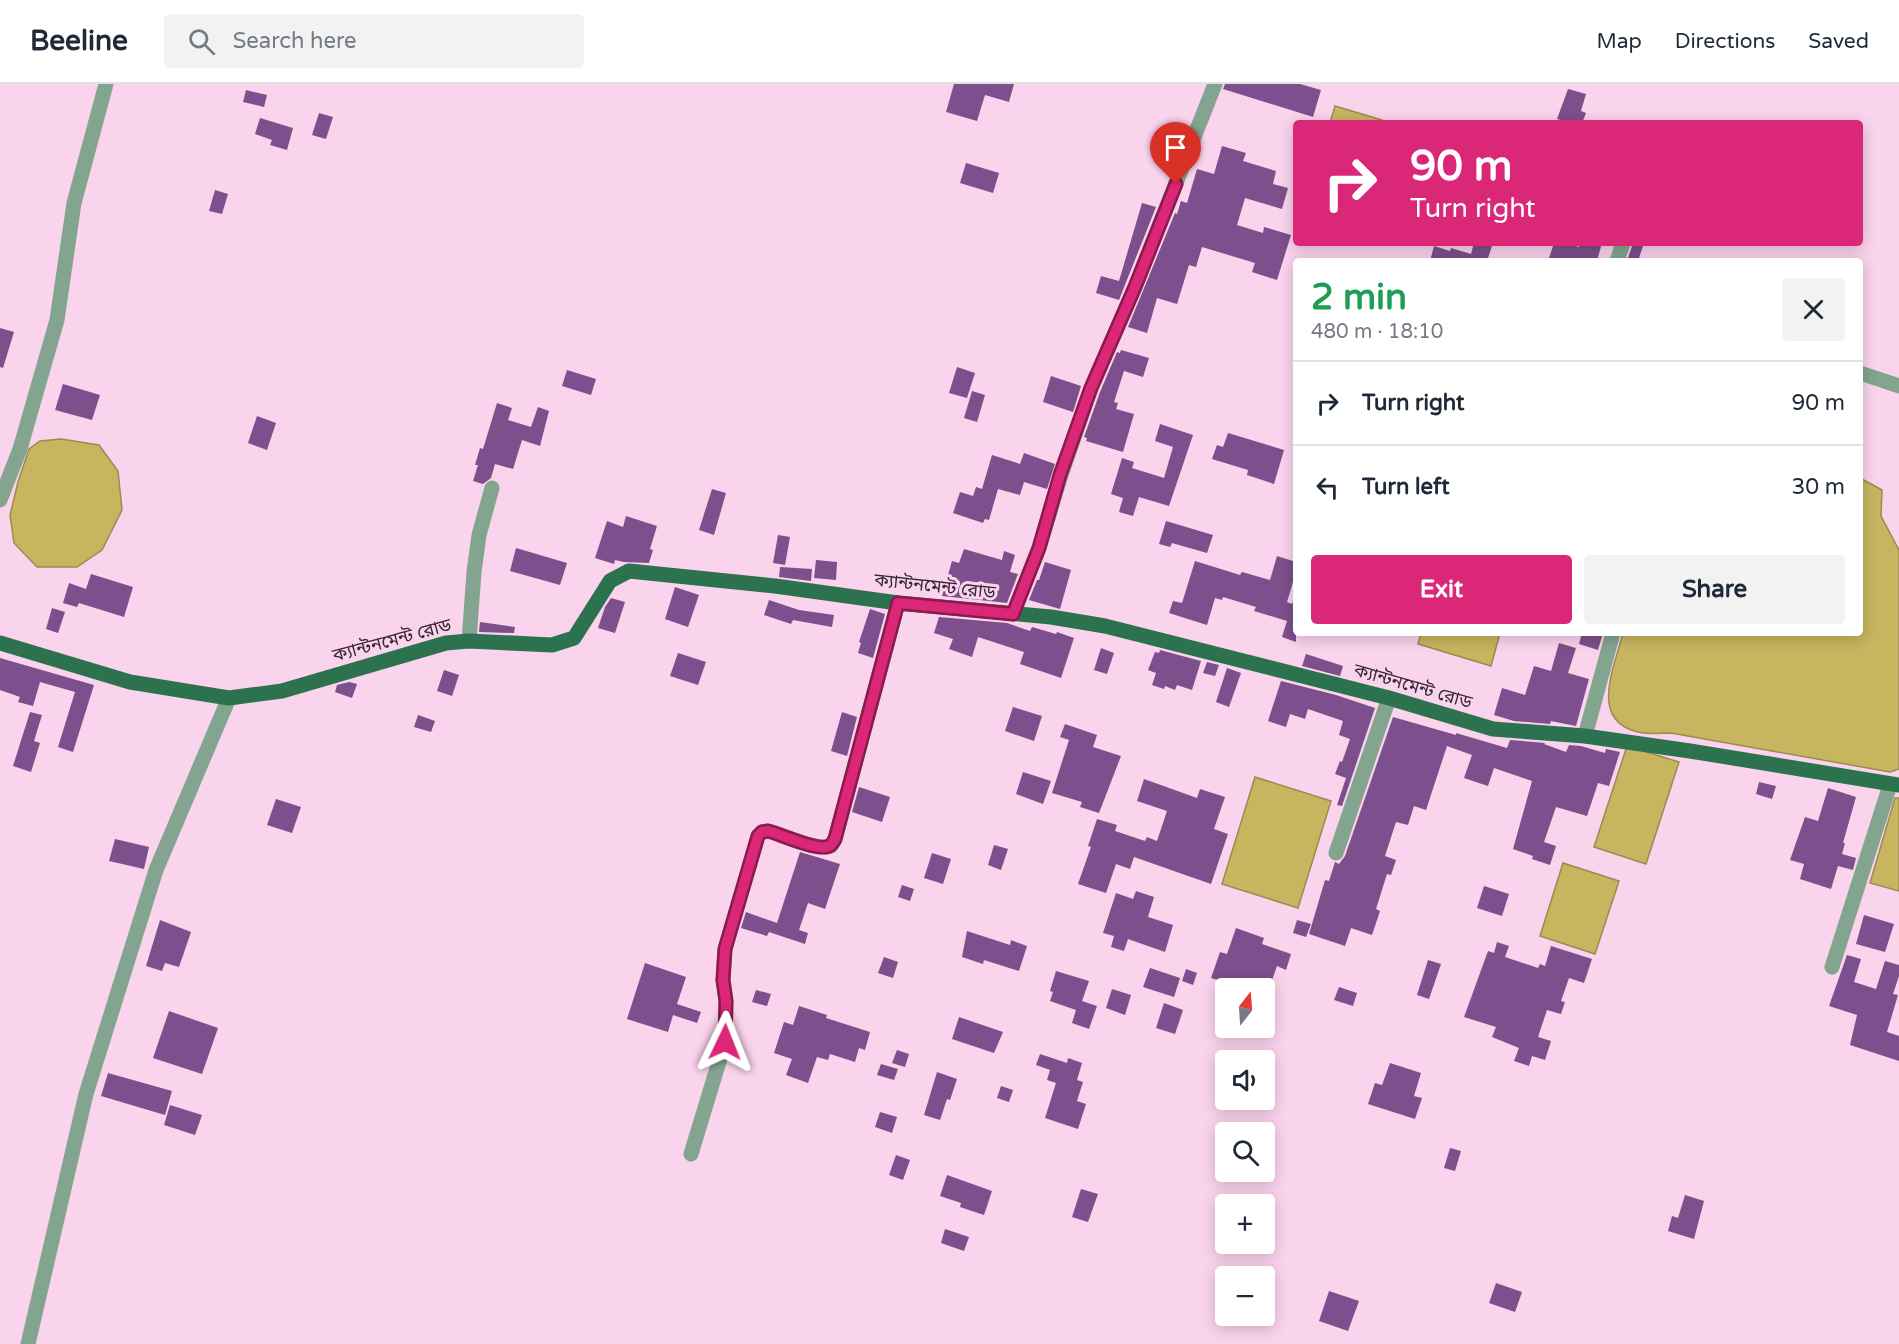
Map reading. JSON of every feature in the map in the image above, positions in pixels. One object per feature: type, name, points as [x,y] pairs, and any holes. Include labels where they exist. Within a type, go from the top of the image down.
[{"type":"main road","name":"ক্যান্টনমেন্ট রোড","points":[[0,643],[130,682],[230,698],[282,691],[446,643],[470,640],[552,645],[573,638],[610,581],[630,571],[775,586],[898,603],[1051,617],[1105,626],[1389,698],[1493,729],[1585,736],[1894,785]]},
{"type":"street","points":[[0,500],[20,449],[57,320],[74,203],[106,84]]},
{"type":"street","points":[[1013,614],[1039,548],[1060,475],[1091,388],[1135,287],[1215,84]]},
{"type":"street","points":[[1863,374],[1899,386]]},
{"type":"street","points":[[470,640],[474,572],[480,535],[492,488]]},
{"type":"street","points":[[691,1154],[725,1042],[726,1001],[723,980],[725,949],[758,836],[768,831],[816,846],[825,848],[831,846],[838,828],[898,603]]},
{"type":"street","points":[[1585,736],[1612,636]]},
{"type":"street","points":[[28,1344],[86,1094],[156,870],[230,698]]},
{"type":"street","points":[[1336,853],[1389,698]]},
{"type":"street","points":[[1832,967],[1894,785]]},
{"type":"shaded area","points":[[1335,106],[1382,120],[1331,120]]},
{"type":"shaded area","points":[[61,439],[99,445],[118,471],[122,510],[102,550],[77,567],[37,567],[14,543],[10,515],[29,449],[40,441]]},
{"type":"shaded area","points":[[1863,480],[1882,490],[1881,516],[1899,550],[1899,769],[1890,772],[1671,733],[1643,733],[1626,728],[1615,719],[1610,707],[1611,678],[1622,636],[1863,636]]},
{"type":"shaded area","points":[[1420,636],[1499,636],[1491,666],[1418,644]]},
{"type":"shaded area","points":[[1627,746],[1679,762],[1646,864],[1594,847]]},
{"type":"shaded area","points":[[1255,777],[1331,801],[1298,908],[1222,884]]},
{"type":"shaded area","points":[[1895,798],[1899,798],[1899,891],[1870,883]]},
{"type":"shaded area","points":[[1563,863],[1619,881],[1595,954],[1540,936]]},
{"type":"building","points":[[954,84],[1014,84],[1009,102],[985,95],[977,121],[946,112]]},
{"type":"building","points":[[1225,84],[1300,84],[1321,90],[1313,117],[1223,89]]},
{"type":"building","points":[[1568,89],[1586,94],[1581,111],[1586,113],[1583,120],[1557,119]]},
{"type":"building","points":[[246,90],[267,95],[264,107],[243,102]]},
{"type":"building","points":[[319,113],[333,117],[326,139],[312,135]]},
{"type":"building","points":[[260,118],[293,128],[287,150],[270,145],[272,140],[255,134]]},
{"type":"building","points":[[1222,146],[1246,153],[1243,161],[1276,171],[1273,184],[1288,188],[1282,209],[1245,198],[1237,225],[1263,233],[1264,227],[1291,235],[1277,280],[1252,272],[1255,263],[1202,247],[1196,267],[1189,265],[1177,304],[1157,298],[1147,333],[1128,327],[1175,213],[1177,214],[1181,201],[1187,203],[1197,169],[1214,174]]},
{"type":"building","points":[[966,163],[999,173],[993,193],[960,183]]},
{"type":"building","points":[[215,190],[228,194],[222,214],[209,211]]},
{"type":"building","points":[[1142,203],[1156,207],[1119,300],[1096,293],[1101,276],[1119,281]]},
{"type":"building","points":[[1434,246],[1471,254],[1473,246],[1492,246],[1488,258],[1431,258]]},
{"type":"building","points":[[1553,246],[1601,246],[1598,258],[1549,258]]},
{"type":"building","points":[[1632,246],[1643,246],[1639,258],[1628,258]]},
{"type":"building","points":[[0,328],[14,332],[3,368],[0,367]]},
{"type":"building","points":[[1121,350],[1149,358],[1143,377],[1124,371],[1114,402],[1118,403],[1116,409],[1134,414],[1123,452],[1086,441],[1087,438],[1084,437],[1117,352],[1120,353]]},
{"type":"building","points":[[957,367],[975,373],[967,398],[949,393]]},
{"type":"building","points":[[567,370],[596,379],[591,395],[562,386]]},
{"type":"building","points":[[1051,376],[1081,386],[1073,412],[1043,402]]},
{"type":"building","points":[[63,384],[100,395],[92,420],[55,410]]},
{"type":"building","points":[[972,391],[985,395],[977,422],[964,418]]},
{"type":"building","points":[[497,403],[512,408],[508,420],[531,427],[538,407],[549,411],[540,446],[522,440],[513,469],[495,464],[491,478],[483,484],[473,481],[478,465],[475,465],[480,448],[483,449]]},
{"type":"building","points":[[257,416],[276,423],[267,450],[248,443]]},
{"type":"building","points":[[1160,424],[1193,435],[1169,506],[1139,497],[1133,516],[1119,512],[1123,498],[1111,494],[1122,458],[1134,462],[1132,468],[1164,478],[1173,447],[1155,441]]},
{"type":"building","points":[[1228,433],[1284,450],[1274,484],[1247,475],[1248,470],[1212,459],[1217,445],[1223,447]]},
{"type":"building","points":[[1024,453],[1055,464],[1047,489],[1024,482],[1020,495],[998,489],[989,520],[985,519],[983,523],[953,513],[960,492],[973,496],[976,487],[982,489],[992,455],[1020,464]]},
{"type":"building","points":[[712,489],[726,493],[714,535],[699,530]]},
{"type":"building","points":[[626,516],[657,526],[650,549],[653,550],[649,563],[615,560],[614,564],[595,558],[607,521],[623,527]]},
{"type":"building","points":[[1166,521],[1213,535],[1207,553],[1172,543],[1170,547],[1159,544]]},
{"type":"building","points":[[778,535],[790,537],[785,565],[773,563]]},
{"type":"building","points":[[516,548],[567,563],[560,585],[510,571]]},
{"type":"building","points":[[964,549],[1002,560],[1004,551],[1015,555],[1010,572],[1018,574],[1007,603],[942,596],[952,561],[959,563]]},
{"type":"building","points":[[1277,556],[1293,561],[1293,582],[1287,602],[1292,604],[1293,601],[1293,636],[1296,636],[1296,642],[1282,637],[1287,621],[1254,611],[1256,607],[1223,597],[1222,600],[1215,598],[1207,625],[1169,613],[1173,601],[1182,603],[1195,561],[1240,575],[1242,572],[1270,580]]},
{"type":"building","points":[[816,560],[837,562],[836,580],[814,578]]},
{"type":"building","points":[[1045,562],[1071,570],[1060,609],[1029,600]]},
{"type":"building","points":[[780,567],[812,569],[811,581],[779,577]]},
{"type":"building","points":[[91,574],[133,587],[124,617],[79,603],[77,607],[63,603],[69,583],[86,589]]},
{"type":"building","points":[[675,587],[699,595],[688,627],[665,619]]},
{"type":"building","points":[[611,598],[625,602],[615,633],[598,628],[605,607]]},
{"type":"building","points":[[769,600],[799,610],[834,615],[832,627],[793,620],[791,624],[764,615]]},
{"type":"building","points":[[52,608],[65,612],[58,633],[46,629]]},
{"type":"building","points":[[870,609],[885,614],[873,658],[858,653],[861,643],[859,642]]},
{"type":"building","points":[[939,617],[1007,623],[1030,631],[1032,627],[1074,638],[1061,678],[1020,664],[1024,652],[978,637],[972,657],[949,649],[953,639],[934,633]]},
{"type":"building","points":[[480,622],[515,627],[514,633],[479,632]]},
{"type":"building","points":[[1581,636],[1602,636],[1598,650],[1579,644]]},
{"type":"building","points":[[1559,643],[1576,648],[1568,673],[1589,679],[1576,726],[1551,721],[1550,724],[1514,721],[1494,715],[1502,688],[1525,695],[1534,666],[1551,671]]},
{"type":"building","points":[[1101,648],[1114,653],[1107,674],[1094,670]]},
{"type":"building","points":[[1160,650],[1201,661],[1192,690],[1177,685],[1175,690],[1152,685],[1156,673],[1148,670],[1155,652],[1159,653]]},
{"type":"building","points":[[678,653],[706,662],[698,685],[670,676]]},
{"type":"building","points":[[1306,654],[1343,666],[1340,676],[1302,666]]},
{"type":"building","points":[[0,658],[94,685],[73,752],[58,747],[75,692],[40,682],[33,706],[18,702],[20,697],[0,690]]},
{"type":"building","points":[[1207,662],[1219,665],[1215,676],[1203,673]]},
{"type":"building","points":[[1227,668],[1241,673],[1229,707],[1216,702]]},
{"type":"building","points":[[444,670],[459,675],[452,696],[437,691]]},
{"type":"building","points":[[1281,681],[1375,708],[1342,806],[1337,805],[1346,778],[1335,774],[1350,739],[1339,735],[1343,721],[1308,709],[1305,719],[1290,714],[1286,727],[1268,721]]},
{"type":"building","points":[[349,682],[357,684],[352,698],[335,692],[337,685]]},
{"type":"building","points":[[1013,707],[1042,716],[1034,741],[1005,731]]},
{"type":"building","points":[[30,712],[42,715],[34,741],[40,743],[31,772],[13,766]]},
{"type":"building","points":[[842,712],[857,717],[847,756],[831,751]]},
{"type":"building","points":[[418,715],[435,721],[431,732],[414,727]]},
{"type":"building","points":[[1393,717],[1507,748],[1510,740],[1545,743],[1566,752],[1569,745],[1605,753],[1606,749],[1620,752],[1609,786],[1598,783],[1587,816],[1556,807],[1544,842],[1556,846],[1550,865],[1513,849],[1532,781],[1494,768],[1488,786],[1464,778],[1472,755],[1447,746],[1426,810],[1414,806],[1408,825],[1396,822],[1385,856],[1396,860],[1391,875],[1387,874],[1376,909],[1380,911],[1372,935],[1351,928],[1345,946],[1309,934],[1325,880],[1329,881],[1335,862],[1339,864],[1345,856]]},
{"type":"building","points":[[1065,724],[1097,735],[1093,747],[1121,756],[1099,813],[1080,807],[1082,802],[1052,793],[1069,740],[1060,737]]},
{"type":"building","points":[[1023,772],[1051,781],[1043,804],[1016,794]]},
{"type":"building","points":[[1144,779],[1197,798],[1200,789],[1225,797],[1214,829],[1228,834],[1211,884],[1134,857],[1130,869],[1116,864],[1106,893],[1078,884],[1091,847],[1088,846],[1097,819],[1117,825],[1115,831],[1145,841],[1147,837],[1157,841],[1167,811],[1137,801]]},
{"type":"building","points":[[1759,782],[1776,786],[1772,799],[1756,794]]},
{"type":"building","points":[[859,787],[890,797],[882,822],[852,812]]},
{"type":"building","points":[[1828,788],[1856,797],[1842,854],[1856,858],[1853,870],[1838,866],[1831,889],[1800,879],[1804,864],[1790,860],[1805,817],[1818,821]]},
{"type":"building","points":[[276,799],[301,807],[292,833],[267,825]]},
{"type":"building","points":[[115,839],[149,847],[144,869],[109,861]]},
{"type":"building","points":[[994,845],[1008,849],[1001,870],[988,865]]},
{"type":"building","points":[[800,852],[840,864],[825,909],[808,903],[799,930],[808,933],[805,944],[769,932],[767,936],[741,928],[746,912],[777,923]]},
{"type":"building","points":[[932,853],[951,859],[943,884],[924,878]]},
{"type":"building","points":[[902,885],[914,889],[910,901],[898,897]]},
{"type":"building","points":[[1484,886],[1509,894],[1502,916],[1477,908]]},
{"type":"building","points":[[1136,891],[1154,897],[1148,917],[1173,925],[1165,952],[1128,939],[1124,951],[1111,947],[1114,936],[1103,933],[1116,893],[1133,899]]},
{"type":"building","points":[[1864,915],[1894,924],[1885,952],[1856,944]]},
{"type":"building","points":[[160,920],[191,932],[179,967],[165,963],[162,971],[146,966]]},
{"type":"building","points":[[1297,920],[1311,924],[1306,937],[1293,933]]},
{"type":"building","points":[[1236,928],[1264,938],[1262,944],[1291,954],[1286,970],[1277,966],[1273,978],[1211,978],[1220,952],[1227,954]]},
{"type":"building","points":[[967,931],[1010,945],[1011,940],[1027,946],[1019,971],[984,960],[983,964],[962,957]]},
{"type":"building","points":[[1497,942],[1509,946],[1505,957],[1538,968],[1540,964],[1545,966],[1551,946],[1592,959],[1584,983],[1569,978],[1561,1001],[1565,1002],[1561,1014],[1547,1010],[1538,1037],[1551,1041],[1545,1060],[1532,1056],[1529,1066],[1514,1061],[1519,1048],[1492,1037],[1496,1027],[1464,1017],[1488,951],[1494,953]]},
{"type":"building","points":[[1847,955],[1861,959],[1854,982],[1876,989],[1885,961],[1899,965],[1899,976],[1893,994],[1898,995],[1887,1032],[1899,1036],[1899,1061],[1850,1045],[1857,1015],[1829,1006]]},
{"type":"building","points":[[884,957],[898,962],[893,978],[878,973]]},
{"type":"building","points":[[1428,960],[1441,964],[1429,999],[1417,995]]},
{"type":"building","points":[[645,963],[686,977],[677,1004],[701,1012],[697,1023],[673,1015],[668,1032],[627,1019]]},
{"type":"building","points":[[1150,968],[1180,978],[1174,997],[1143,987]]},
{"type":"building","points":[[1186,969],[1197,973],[1193,985],[1182,981]]},
{"type":"building","points":[[1056,971],[1089,981],[1082,1001],[1097,1006],[1089,1029],[1072,1023],[1076,1010],[1050,1001],[1053,992],[1050,991]]},
{"type":"building","points":[[1339,987],[1357,993],[1353,1006],[1334,1000]]},
{"type":"building","points":[[1112,989],[1131,995],[1125,1015],[1106,1008]]},
{"type":"building","points":[[756,990],[771,994],[767,1006],[752,1002]]},
{"type":"building","points":[[1164,1003],[1183,1010],[1175,1034],[1156,1028]]},
{"type":"building","points":[[799,1006],[827,1015],[826,1018],[870,1032],[865,1050],[859,1048],[855,1062],[830,1054],[828,1060],[817,1057],[808,1083],[786,1075],[792,1059],[774,1053],[784,1022],[793,1025]]},
{"type":"building","points":[[169,1011],[218,1028],[202,1074],[153,1058]]},
{"type":"building","points":[[959,1017],[1003,1032],[994,1053],[952,1039]]},
{"type":"building","points":[[897,1050],[909,1054],[905,1067],[892,1063]]},
{"type":"building","points":[[1040,1054],[1067,1063],[1068,1058],[1082,1063],[1077,1080],[1083,1082],[1077,1101],[1086,1104],[1078,1129],[1045,1118],[1056,1083],[1047,1080],[1050,1070],[1036,1065]]},
{"type":"building","points":[[1390,1063],[1421,1073],[1414,1096],[1422,1098],[1415,1119],[1368,1104],[1375,1083],[1382,1085]]},
{"type":"building","points":[[881,1064],[898,1069],[894,1080],[877,1075]]},
{"type":"building","points":[[937,1072],[957,1079],[940,1120],[924,1115]]},
{"type":"building","points":[[108,1073],[172,1091],[165,1115],[101,1096]]},
{"type":"building","points":[[1001,1086],[1013,1090],[1009,1102],[997,1098]]},
{"type":"building","points":[[170,1105],[202,1115],[195,1135],[164,1125]]},
{"type":"building","points":[[880,1112],[897,1117],[892,1133],[875,1127]]},
{"type":"building","points":[[1450,1148],[1461,1151],[1455,1171],[1444,1168]]},
{"type":"building","points":[[896,1155],[910,1160],[903,1180],[889,1175]]},
{"type":"building","points":[[947,1175],[992,1191],[984,1215],[960,1207],[961,1203],[940,1196]]},
{"type":"building","points":[[1081,1189],[1098,1194],[1088,1222],[1072,1217]]},
{"type":"building","points":[[1685,1195],[1704,1201],[1694,1239],[1668,1231],[1672,1216],[1678,1218]]},
{"type":"building","points":[[945,1229],[969,1237],[964,1251],[941,1243]]},
{"type":"building","points":[[1496,1283],[1522,1292],[1515,1312],[1489,1303]]},
{"type":"building","points":[[1329,1291],[1359,1301],[1348,1331],[1319,1321]]},
{"type":"route","points":[[725,1042],[726,1001],[723,980],[725,949],[758,836],[768,831],[816,846],[825,848],[831,846],[835,839],[872,705],[898,603],[1013,614],[1039,548],[1060,475],[1091,388],[1176,184]]}]
